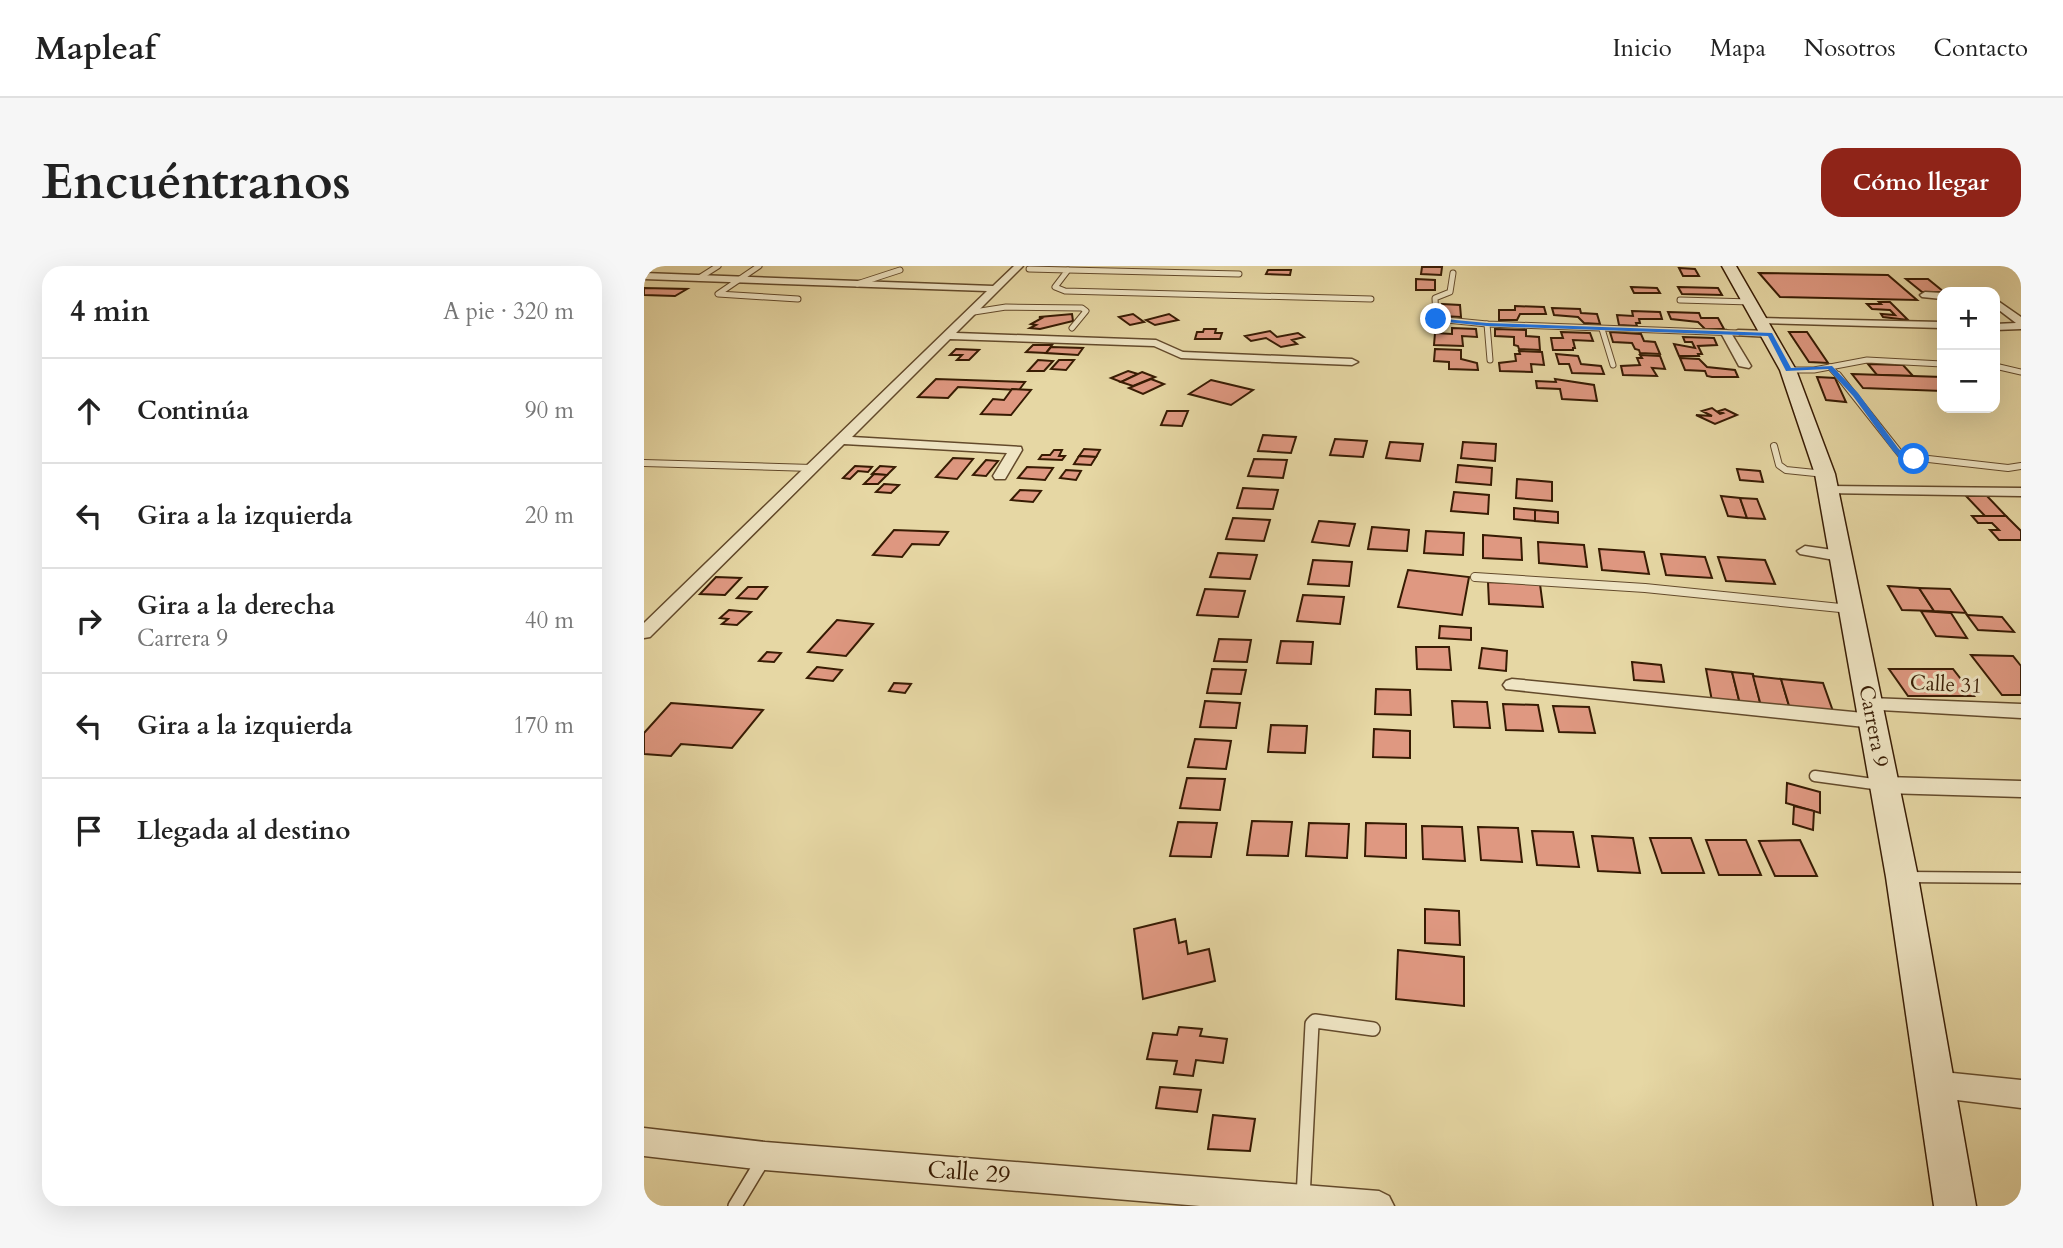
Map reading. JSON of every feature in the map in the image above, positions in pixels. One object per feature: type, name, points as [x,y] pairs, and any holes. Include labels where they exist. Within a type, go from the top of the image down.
[{"type":"main road","name":"Carrera 9","points":[[1729,266],[1749,325],[1788,370],[1827,482],[1902,877],[1933,1084],[1955,1206]]},
{"type":"street","points":[[644,633],[1021,268]]},
{"type":"street","points":[[644,276],[997,289]]},
{"type":"street","points":[[1925,295],[1937,296]]},
{"type":"street","points":[[2000,303],[2012,303]]},
{"type":"street","points":[[2000,306],[2021,324]]},
{"type":"street","points":[[2000,326],[2021,324]]},
{"type":"street","points":[[1745,366],[1749,325],[1937,326]]},
{"type":"street","points":[[950,336],[1156,343],[1181,355],[1352,362]]},
{"type":"street","points":[[841,440],[1016,450],[1000,477]]},
{"type":"street","points":[[1827,482],[2021,492]]},
{"type":"street","points":[[1805,551],[1840,556]]},
{"type":"street","name":"Calle 31","points":[[1512,685],[1872,712],[2021,710]]},
{"type":"street","points":[[1885,785],[2021,789]]},
{"type":"street","points":[[1933,1084],[2021,1094]]},
{"type":"street","name":"Calle 29","points":[[644,1142],[765,1156],[1378,1206]]},
{"type":"lane","points":[[699,278],[718,266]]},
{"type":"lane","points":[[759,266],[718,294],[798,299]]},
{"type":"lane","points":[[1021,268],[1239,274]]},
{"type":"lane","points":[[857,284],[900,270]]},
{"type":"lane","points":[[1068,270],[1055,287],[1065,291],[1371,299]]},
{"type":"lane","points":[[1453,273],[1450,292],[1435,298],[1436,319],[1602,329],[1749,325]]},
{"type":"lane","points":[[1680,300],[1749,325]]},
{"type":"lane","points":[[974,312],[1006,307],[1082,308],[1086,311],[1084,316],[1072,328]]},
{"type":"lane","points":[[1487,324],[1490,360]]},
{"type":"lane","points":[[1602,329],[1613,365]]},
{"type":"lane","points":[[1788,370],[1830,367],[1867,360],[1937,364]]},
{"type":"lane","points":[[1830,367],[1855,394],[1902,456],[2008,468],[2021,466]]},
{"type":"lane","points":[[2000,367],[2021,372]]},
{"type":"lane","points":[[1774,446],[1779,466],[1827,482]]},
{"type":"lane","points":[[644,463],[812,468]]},
{"type":"lane","points":[[1475,577],[1646,588],[1850,609]]},
{"type":"lane","points":[[1815,776],[1885,785]]},
{"type":"lane","points":[[1902,877],[2021,878]]},
{"type":"lane","points":[[1303,1198],[1312,1024],[1315,1021],[1373,1029]]},
{"type":"lane","points":[[735,1206],[765,1156]]},
{"type":"building","points":[[1422,267],[1442,267],[1441,275],[1421,274]]},
{"type":"building","points":[[1679,268],[1695,269],[1699,276],[1683,276]]},
{"type":"building","points":[[1268,270],[1291,270],[1290,275],[1266,274]]},
{"type":"building","points":[[1759,273],[1888,275],[1917,300],[1780,297]]},
{"type":"building","points":[[1416,279],[1435,280],[1435,290],[1416,290]]},
{"type":"building","points":[[1906,279],[1928,279],[1938,287],[1937,292],[1922,292]]},
{"type":"building","points":[[1631,287],[1657,288],[1660,293],[1634,293]]},
{"type":"building","points":[[1678,287],[1718,288],[1722,295],[1682,294]]},
{"type":"building","points":[[644,288],[687,289],[675,296],[644,295]]},
{"type":"building","points":[[1879,302],[1890,302],[1908,320],[1883,317],[1881,314],[1895,315],[1890,310],[1872,309],[1867,304],[1881,304]]},
{"type":"building","points":[[1442,304],[1460,305],[1461,317],[1442,316]]},
{"type":"building","points":[[1515,306],[1544,307],[1546,314],[1520,314],[1517,320],[1499,320],[1499,310],[1515,310]]},
{"type":"building","points":[[1552,308],[1580,309],[1581,313],[1597,314],[1600,324],[1584,323],[1578,317],[1554,315]]},
{"type":"building","points":[[1632,311],[1660,312],[1662,319],[1639,319],[1637,326],[1619,325],[1617,315],[1633,316]]},
{"type":"building","points":[[1668,312],[1699,313],[1701,318],[1718,318],[1724,329],[1705,329],[1698,322],[1671,319]]},
{"type":"building","points":[[1072,314],[1073,321],[1040,329],[1030,328],[1036,325],[1031,324],[1042,318],[1039,317]]},
{"type":"building","points":[[1133,314],[1144,322],[1130,325],[1119,317]]},
{"type":"building","points":[[1169,314],[1178,320],[1155,325],[1146,320]]},
{"type":"building","points":[[1452,328],[1476,329],[1477,337],[1462,336],[1463,346],[1434,345],[1435,333],[1452,334]]},
{"type":"building","points":[[1204,329],[1216,329],[1215,333],[1222,333],[1220,339],[1195,339],[1197,332],[1203,332]]},
{"type":"building","points":[[1495,329],[1526,330],[1526,336],[1539,337],[1540,350],[1519,349],[1514,345],[1514,337],[1495,336]]},
{"type":"building","points":[[1270,331],[1277,337],[1298,333],[1304,337],[1292,340],[1297,344],[1281,347],[1266,338],[1251,341],[1245,336]]},
{"type":"building","points":[[1561,332],[1590,333],[1593,341],[1573,340],[1573,350],[1553,350],[1551,338],[1563,338]]},
{"type":"building","points":[[1610,332],[1641,334],[1644,341],[1655,342],[1660,354],[1640,353],[1632,343],[1613,342]]},
{"type":"building","points":[[1789,332],[1807,332],[1828,363],[1809,362]]},
{"type":"building","points":[[1683,337],[1714,338],[1717,345],[1698,346],[1702,354],[1698,354],[1699,356],[1679,356],[1674,344],[1695,348],[1692,342],[1685,342]]},
{"type":"building","points":[[1033,345],[1052,345],[1046,353],[1026,352]]},
{"type":"building","points":[[1051,347],[1083,348],[1078,355],[1046,353]]},
{"type":"building","points":[[956,349],[979,350],[969,360],[957,360],[962,355],[950,355]]},
{"type":"building","points":[[1435,349],[1461,350],[1461,359],[1477,363],[1478,370],[1449,369],[1449,362],[1434,361]]},
{"type":"building","points":[[1519,351],[1542,352],[1544,365],[1531,364],[1532,372],[1500,371],[1499,363],[1516,361],[1515,354],[1520,354]]},
{"type":"building","points":[[1556,354],[1578,356],[1581,364],[1601,366],[1604,374],[1572,373],[1569,364],[1559,364]]},
{"type":"building","points":[[1640,355],[1660,356],[1665,369],[1652,368],[1657,376],[1623,375],[1621,366],[1640,365],[1637,358],[1642,358]]},
{"type":"building","points":[[1680,358],[1699,359],[1707,367],[1735,370],[1738,377],[1712,377],[1707,376],[1705,371],[1685,370]]},
{"type":"building","points":[[1038,360],[1053,361],[1044,371],[1028,371]]},
{"type":"building","points":[[1059,360],[1074,360],[1066,370],[1051,369]]},
{"type":"building","points":[[1868,364],[1903,365],[1913,376],[1877,375]]},
{"type":"building","points":[[1128,371],[1138,374],[1121,382],[1111,378]]},
{"type":"building","points":[[1142,372],[1155,377],[1133,386],[1121,382]]},
{"type":"building","points":[[1852,374],[1937,377],[1937,391],[1863,388]]},
{"type":"building","points":[[1817,377],[1835,378],[1846,402],[1826,400]]},
{"type":"building","points":[[936,379],[1025,382],[1019,390],[958,387],[948,398],[918,397]]},
{"type":"building","points":[[1151,379],[1164,384],[1143,394],[1129,388]]},
{"type":"building","points":[[1555,379],[1594,385],[1597,401],[1562,399],[1560,389],[1537,388],[1536,381],[1556,382]]},
{"type":"building","points":[[1211,380],[1253,390],[1231,405],[1189,394]]},
{"type":"building","points":[[1012,389],[1031,390],[1011,415],[981,414],[993,399],[1004,400]]},
{"type":"building","points":[[1712,408],[1720,414],[1723,413],[1719,411],[1725,409],[1737,415],[1715,424],[1696,415],[1712,416],[1702,411]]},
{"type":"building","points":[[1167,411],[1188,411],[1182,426],[1161,425]]},
{"type":"building","points":[[1263,435],[1296,437],[1291,453],[1258,451]]},
{"type":"building","points":[[1335,439],[1367,441],[1363,457],[1330,455]]},
{"type":"building","points":[[1390,442],[1423,444],[1420,461],[1386,458]]},
{"type":"building","points":[[1463,442],[1496,444],[1495,461],[1461,458]]},
{"type":"building","points":[[1084,449],[1100,450],[1096,457],[1079,456]]},
{"type":"building","points":[[1054,450],[1062,450],[1059,456],[1065,456],[1062,460],[1039,459],[1042,455],[1050,455]]},
{"type":"building","points":[[1079,456],[1096,457],[1091,465],[1074,464]]},
{"type":"building","points":[[953,458],[973,459],[957,479],[936,477]]},
{"type":"building","points":[[1254,459],[1287,460],[1283,478],[1248,476]]},
{"type":"building","points":[[986,460],[998,461],[986,476],[973,475]]},
{"type":"building","points":[[1458,465],[1492,468],[1491,485],[1456,482]]},
{"type":"building","points":[[855,466],[872,467],[868,472],[858,471],[850,479],[843,478]]},
{"type":"building","points":[[880,466],[895,467],[887,475],[872,474]]},
{"type":"building","points":[[1027,467],[1053,468],[1045,480],[1018,478]]},
{"type":"building","points":[[1737,469],[1760,471],[1763,482],[1740,480]]},
{"type":"building","points":[[1066,470],[1081,471],[1076,480],[1060,478]]},
{"type":"building","points":[[874,474],[887,475],[878,484],[864,484]]},
{"type":"building","points":[[1517,479],[1552,482],[1552,501],[1516,498]]},
{"type":"building","points":[[884,484],[899,485],[891,493],[876,492]]},
{"type":"building","points":[[1243,488],[1278,490],[1273,509],[1237,508]]},
{"type":"building","points":[[1020,490],[1041,491],[1033,502],[1011,500]]},
{"type":"building","points":[[1454,492],[1489,495],[1488,514],[1451,511]]},
{"type":"building","points":[[1721,496],[1740,498],[1747,518],[1728,516]]},
{"type":"building","points":[[1966,496],[1987,496],[2006,516],[1985,516]]},
{"type":"building","points":[[1740,498],[1757,499],[1765,519],[1747,518]]},
{"type":"building","points":[[1514,508],[1535,510],[1535,521],[1514,519]]},
{"type":"building","points":[[1535,510],[1558,512],[1558,523],[1535,521]]},
{"type":"building","points":[[1972,516],[2006,516],[2021,531],[2021,540],[1999,540],[1990,530],[1999,530],[1992,523],[1978,523]]},
{"type":"building","points":[[1233,518],[1270,520],[1264,541],[1226,539]]},
{"type":"building","points":[[1319,521],[1355,524],[1349,546],[1312,542]]},
{"type":"building","points":[[1372,527],[1409,530],[1407,551],[1368,549]]},
{"type":"building","points":[[894,530],[948,532],[939,545],[912,544],[902,557],[873,555]]},
{"type":"building","points":[[1426,531],[1464,533],[1463,555],[1424,553]]},
{"type":"building","points":[[1483,535],[1521,538],[1522,560],[1483,558]]},
{"type":"building","points":[[1538,542],[1584,545],[1587,567],[1539,563]]},
{"type":"building","points":[[1599,549],[1644,552],[1649,574],[1602,570]]},
{"type":"building","points":[[1218,553],[1257,555],[1250,579],[1210,577]]},
{"type":"building","points":[[1661,554],[1705,557],[1712,578],[1666,575]]},
{"type":"building","points":[[1718,557],[1765,560],[1775,584],[1726,581]]},
{"type":"building","points":[[1313,560],[1352,562],[1349,586],[1308,584]]},
{"type":"building","points":[[1408,570],[1469,577],[1462,615],[1398,607]]},
{"type":"building","points":[[716,577],[741,578],[725,595],[700,594]]},
{"type":"building","points":[[1488,582],[1540,584],[1543,607],[1489,604]]},
{"type":"building","points":[[1888,586],[1919,588],[1934,611],[1902,610]]},
{"type":"building","points":[[748,587],[767,587],[757,599],[737,598]]},
{"type":"building","points":[[1919,588],[1950,589],[1966,613],[1934,611]]},
{"type":"building","points":[[1205,589],[1245,591],[1238,617],[1197,615]]},
{"type":"building","points":[[1303,595],[1344,597],[1340,624],[1297,621]]},
{"type":"building","points":[[729,610],[751,612],[737,625],[722,624],[728,619],[720,618]]},
{"type":"building","points":[[1921,611],[1951,613],[1967,638],[1936,636]]},
{"type":"building","points":[[1967,615],[2002,617],[2014,632],[1978,630]]},
{"type":"building","points":[[837,620],[873,624],[846,656],[808,652]]},
{"type":"building","points":[[1440,626],[1471,628],[1471,640],[1439,638]]},
{"type":"building","points":[[1219,639],[1251,640],[1247,662],[1214,661]]},
{"type":"building","points":[[1281,641],[1313,642],[1311,664],[1277,663]]},
{"type":"building","points":[[1416,647],[1449,647],[1451,670],[1417,669]]},
{"type":"building","points":[[1482,648],[1507,651],[1506,671],[1479,668]]},
{"type":"building","points":[[767,652],[781,653],[774,662],[759,661]]},
{"type":"building","points":[[1971,655],[2013,656],[2021,666],[2021,695],[2002,695]]},
{"type":"building","points":[[1632,662],[1661,665],[1664,682],[1634,680]]},
{"type":"building","points":[[817,667],[842,670],[833,681],[807,678]]},
{"type":"building","points":[[1212,669],[1246,670],[1241,694],[1207,693]]},
{"type":"building","points":[[1706,669],[1732,672],[1740,704],[1712,701]]},
{"type":"building","points":[[1889,669],[1953,669],[1974,696],[1908,696]]},
{"type":"building","points":[[1732,672],[1753,674],[1761,706],[1740,704]]},
{"type":"building","points":[[1753,676],[1781,679],[1790,709],[1761,706]]},
{"type":"building","points":[[1781,679],[1823,683],[1834,714],[1790,709]]},
{"type":"building","points":[[894,683],[911,684],[905,693],[889,691]]},
{"type":"building","points":[[1376,689],[1410,690],[1411,715],[1375,714]]},
{"type":"building","points":[[1205,701],[1240,703],[1236,728],[1200,727]]},
{"type":"building","points":[[1452,701],[1487,702],[1490,728],[1454,727]]},
{"type":"building","points":[[671,703],[763,710],[732,748],[681,744],[671,756],[644,754],[644,733]]},
{"type":"building","points":[[1503,704],[1538,705],[1543,731],[1506,730]]},
{"type":"building","points":[[1553,706],[1589,707],[1595,733],[1559,732]]},
{"type":"building","points":[[1271,725],[1307,726],[1305,753],[1268,752]]},
{"type":"building","points":[[1374,729],[1410,731],[1410,758],[1373,757]]},
{"type":"building","points":[[1195,739],[1231,741],[1226,769],[1188,767]]},
{"type":"building","points":[[1187,778],[1225,779],[1220,810],[1180,808]]},
{"type":"building","points":[[1787,783],[1820,792],[1820,813],[1786,803]]},
{"type":"building","points":[[1794,806],[1814,811],[1813,830],[1793,824]]},
{"type":"building","points":[[1252,821],[1292,822],[1288,856],[1247,855]]},
{"type":"building","points":[[1178,822],[1217,823],[1211,857],[1170,856]]},
{"type":"building","points":[[1309,823],[1349,824],[1347,858],[1306,856]]},
{"type":"building","points":[[1366,823],[1406,824],[1406,858],[1365,856]]},
{"type":"building","points":[[1422,826],[1462,827],[1465,861],[1423,859]]},
{"type":"building","points":[[1478,827],[1518,828],[1522,862],[1481,860]]},
{"type":"building","points":[[1532,831],[1573,832],[1579,867],[1537,865]]},
{"type":"building","points":[[1592,836],[1633,838],[1640,873],[1598,871]]},
{"type":"building","points":[[1650,838],[1691,838],[1704,873],[1662,873]]},
{"type":"building","points":[[1706,840],[1746,840],[1761,875],[1719,875]]},
{"type":"building","points":[[1800,840],[1817,876],[1775,876],[1759,841]]},
{"type":"building","points":[[1425,909],[1459,911],[1460,945],[1425,943]]},
{"type":"building","points":[[1175,919],[1179,943],[1186,941],[1188,954],[1209,949],[1215,981],[1143,999],[1134,929]]},
{"type":"building","points":[[1398,950],[1464,957],[1464,1006],[1396,999]]},
{"type":"building","points":[[1179,1027],[1202,1029],[1200,1036],[1227,1039],[1223,1063],[1196,1060],[1193,1076],[1174,1074],[1177,1061],[1147,1059],[1153,1033],[1177,1035]]},
{"type":"building","points":[[1160,1087],[1201,1090],[1197,1112],[1156,1108]]},
{"type":"building","points":[[1213,1115],[1255,1119],[1250,1151],[1208,1149]]},
{"type":"route","points":[[1436,319],[1487,324],[1770,334],[1788,370],[1830,367],[1855,394],[1895,449],[1902,456],[1914,459]]}]
